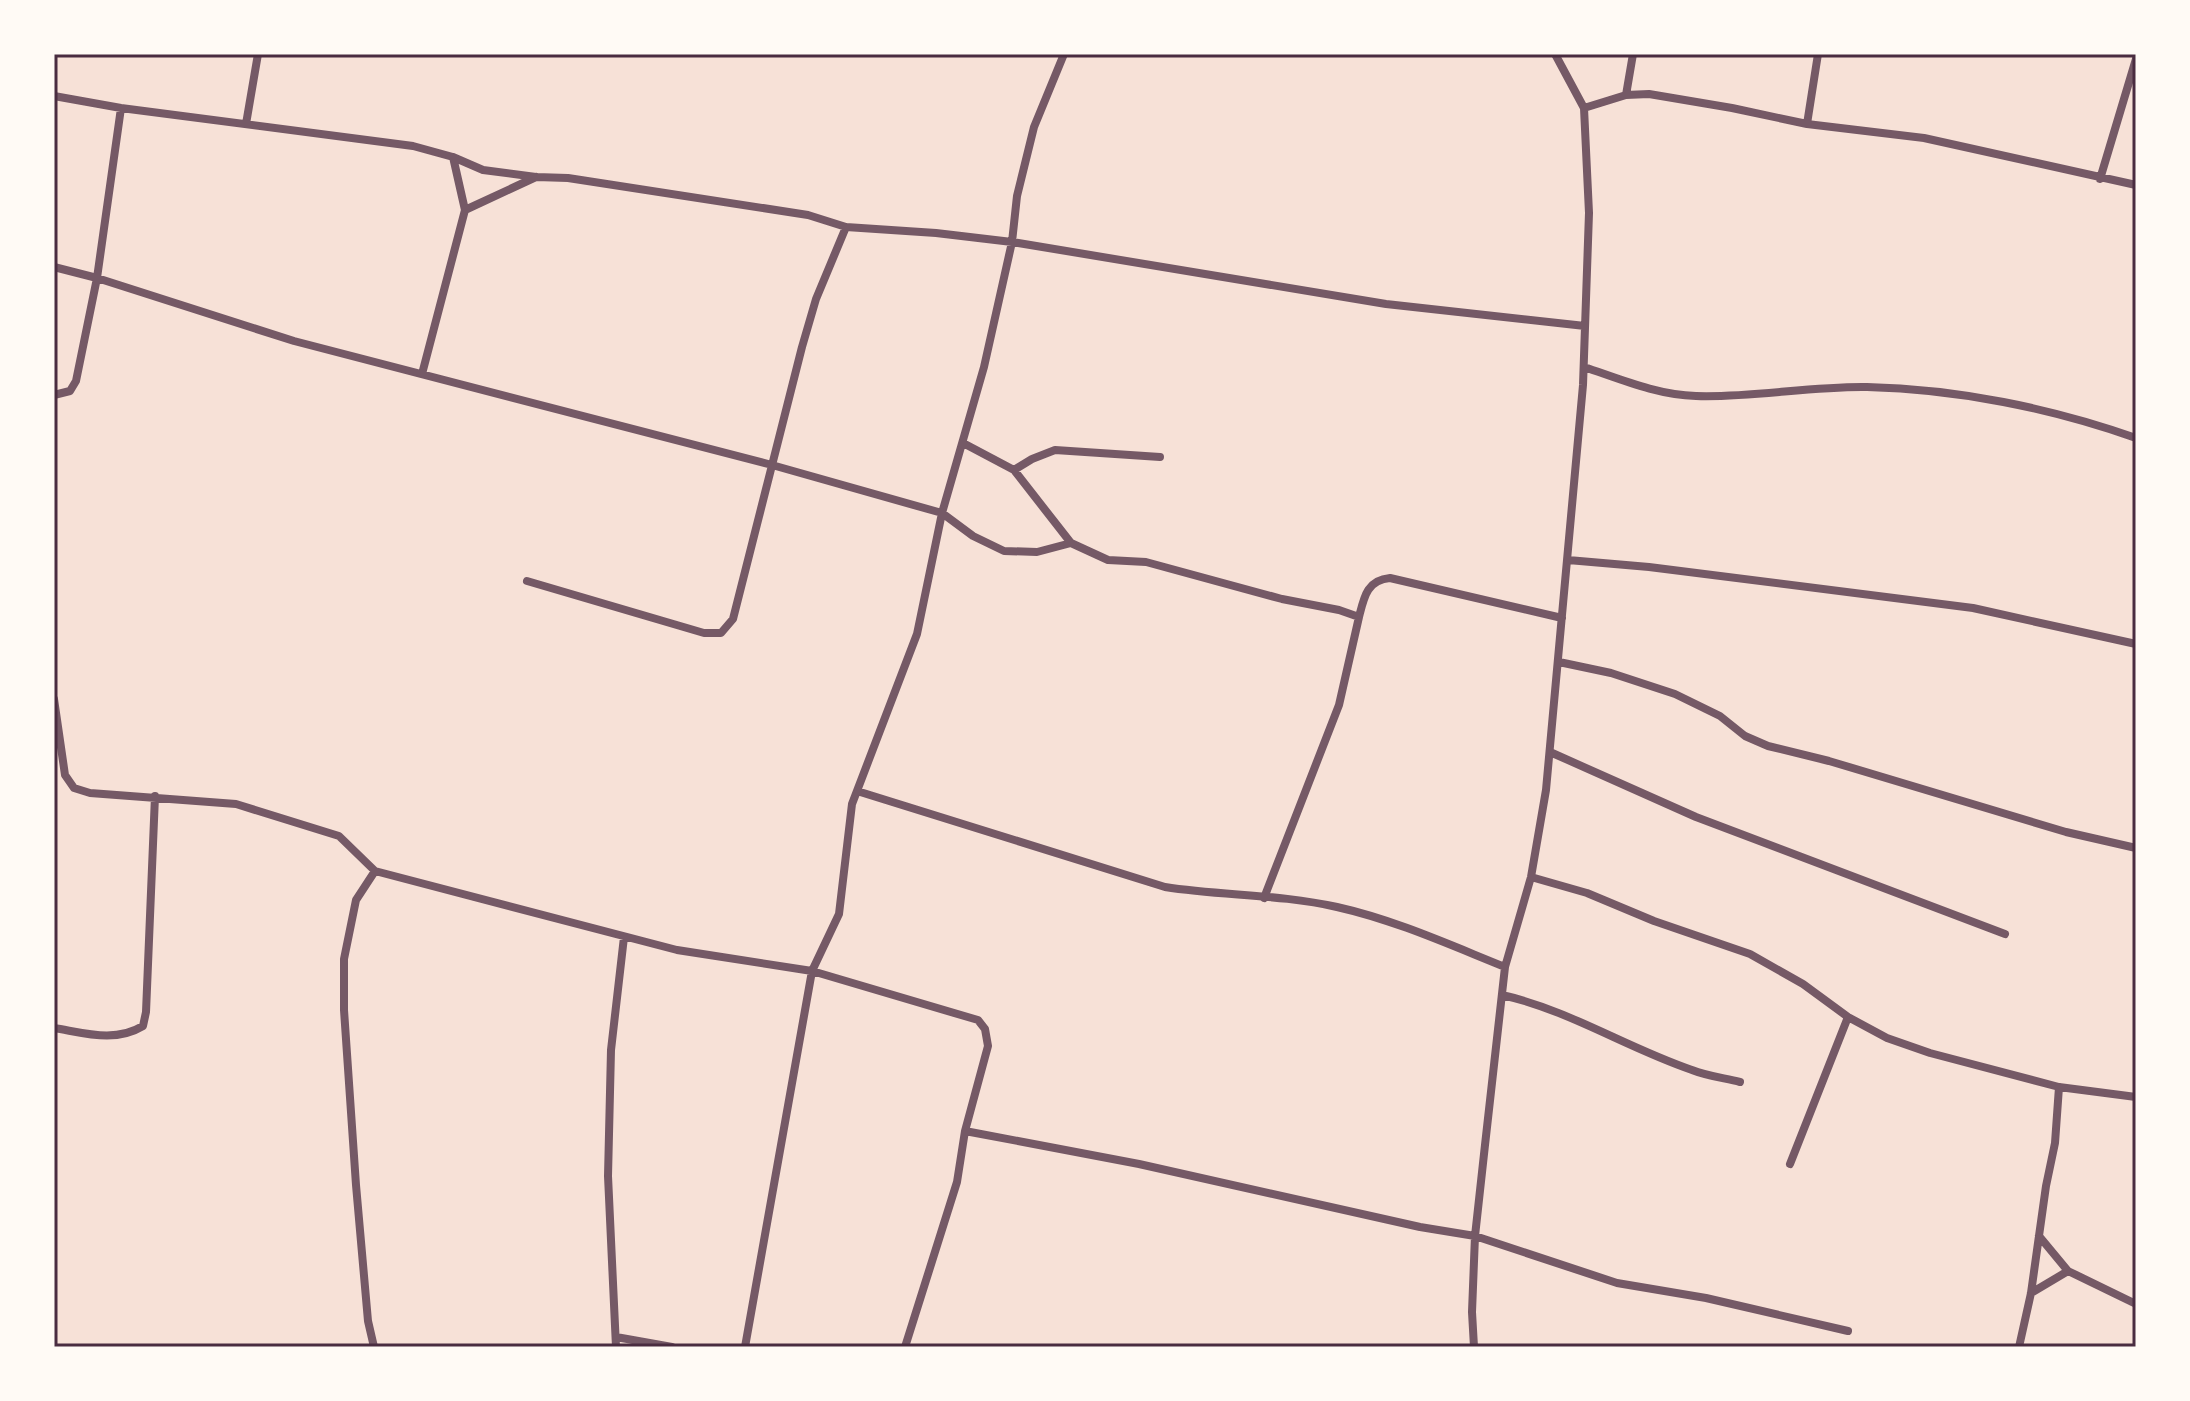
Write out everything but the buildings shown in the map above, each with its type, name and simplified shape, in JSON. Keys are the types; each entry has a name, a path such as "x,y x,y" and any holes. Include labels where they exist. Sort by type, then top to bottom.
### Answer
{"street":[{"path":"246,124 258,54"},
{"path":"745,1347 812,971 839,914 852,804 917,634 942,513 984,367 1012,242 1017,196 1034,127 1064,54"},
{"path":"1474,1347 1475,1236 1505,967 1531,877 1550,752 1584,367 1589,213 1584,108 1555,54"},
{"path":"1626,95 1633,54"},
{"path":"1807,124 1818,54"},
{"path":"2100,179 2136,59"},
{"path":"1584,108 1626,95 1649,94 1807,124 1924,138 2136,185"},
{"path":"54,96 121,108 413,146 453,157 483,170 568,178 808,215 846,227 1012,242 1386,304 1585,326"},
{"path":"54,395 70,391 76,381 97,278 121,108"},
{"path":"422,374 465,210 453,157"},
{"path":"465,210 536,177"},
{"path":"527,581 704,633 721,633 733,619 816,299 846,227"},
{"path":"54,267 253,329 772,465 942,513 973,536 1004,551 1037,552 1071,543"},
{"path":"1584,367 1661,392 1696,396 1867,387 1962,396 2053,413 2136,438"},
{"path":"963,443 1014,470 1071,543 1108,560 1146,562 1359,617"},
{"path":"1014,470 1055,450 1160,457"},
{"path":"1568,560 1649,567 1973,608 2136,644"},
{"path":"1264,898 1339,705 1359,617 1371,584 1390,578 1562,618"},
{"path":"1559,662 1611,673 1675,694 1720,716 1745,736 1768,746 1829,761 2066,832 2136,848"},
{"path":"54,699 65,775 74,788 90,793 236,804 339,836 375,871 702,956 812,971 978,1020 985,1029 988,1046 965,1131 957,1182 905,1347"},
{"path":"1550,752 1696,817 2005,934"},
{"path":"857,791 1165,887 1208,894 1298,899 1384,920 1505,967"},
{"path":"54,1028 100,1036 128,1036 143,1026 155,796"},
{"path":"374,1347 368,1321 356,1185 344,1010 344,959 356,900 375,871"},
{"path":"1531,877 1587,893 1654,921 1750,954 1803,984 1848,1017 1887,1038 1930,1053 2059,1087 2136,1097"},
{"path":"624,937 611,1050 608,1176 616,1342 672,1347"},
{"path":"1502,995 1564,1014 1695,1072 1740,1082"},
{"path":"1790,1164 1848,1017"},
{"path":"2019,1347 2031,1293 2055,1143 2059,1087"},
{"path":"965,1131 1139,1164 1420,1227 1475,1236 1617,1283 1706,1298 1848,1331"},
{"path":"2039,1236 2068,1271 2135,1303 2136,1313"},
{"path":"2031,1293 2068,1271"}]}
